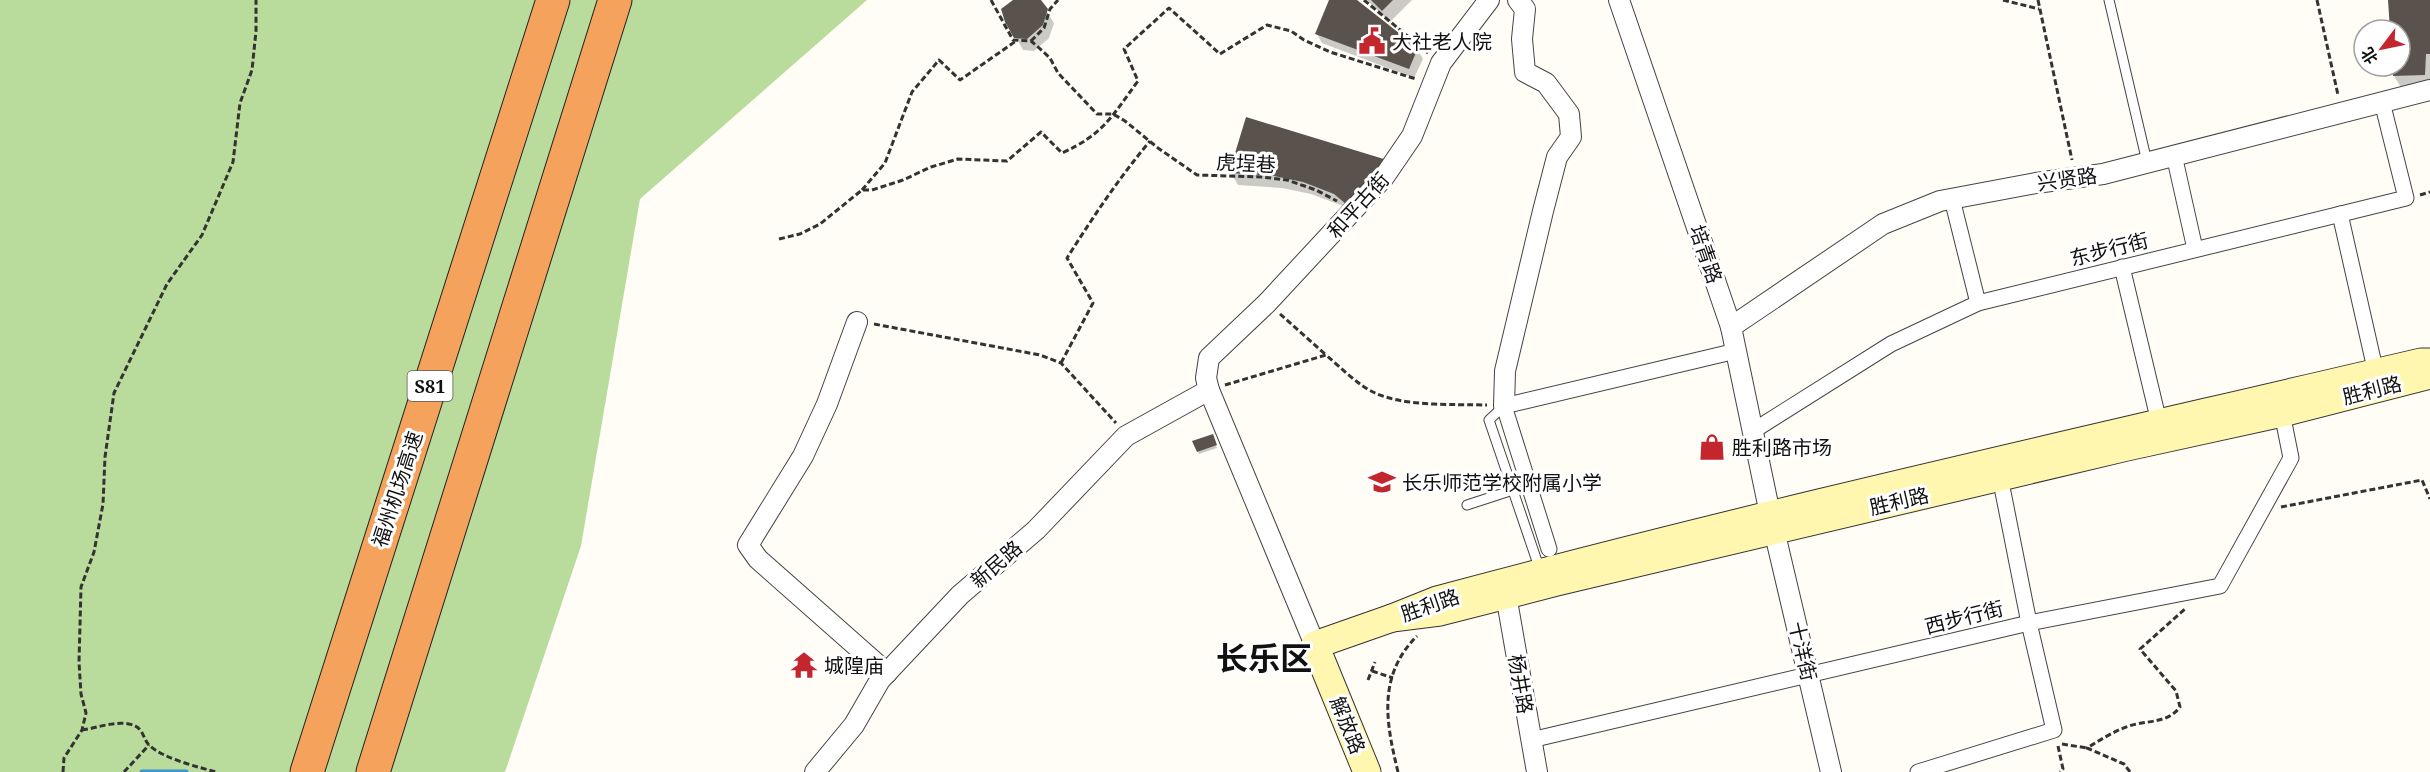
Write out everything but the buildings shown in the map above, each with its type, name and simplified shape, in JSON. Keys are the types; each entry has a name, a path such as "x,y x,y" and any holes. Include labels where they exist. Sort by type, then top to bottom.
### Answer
{"highway":[{"name":"福州机场高速","path":"307,772 553,0"},
{"path":"373,772 615,0"}],"main road":[{"name":"胜利路","path":"1392,618 1440,612 1506,596 1772,522 2159,422 2430,362"},
{"name":"胜利路","path":"1392,618 1545,561 1772,522 2000,477 2282,413 2430,375"},
{"path":"1315,645 1392,618"},
{"name":"解放路","path":"1315,645 1367,772"}],"street":[{"name":"和平古街","path":"1209,390 1206,378 1209,358 1267,303 1353,212 1399,158 1412,136 1441,63 1489,0"},
{"path":"1518,0 1525,9 1522,39 1525,72 1546,83 1569,114 1571,137 1557,157 1542,211 1505,371 1504,406 1545,561"},
{"name":"培青路","path":"1619,0 1731,327 1772,522"},
{"name":"兴贤路","path":"1731,327 1882,224 1940,201 2103,174 2430,90"},
{"name":"东步行街","path":"1753,431 1891,344 1978,303 2406,198 2382,102"},
{"path":"2174,155 2195,249"},
{"path":"1952,199 1978,303"},
{"path":"2340,214 2376,373"},
{"path":"2122,267 2159,422"},
{"path":"857,322 827,404 803,456 748,545 758,559 887,673"},
{"path":"1504,406 1736,351"},
{"path":"1209,390 1315,645"},
{"name":"新民路","path":"815,772 854,725 880,680 960,595 1035,530 1126,436 1209,390"},
{"name":"西步行街","path":"1531,740 2029,623 2220,586 2291,458 2282,413"},
{"path":"1918,772 2054,730 2029,623 2000,477"},
{"name":"十洋街","path":"1772,522 1831,772"},
{"name":"杨井路","path":"1506,596 1537,772"}],"lane":[{"path":"2109,0 2147,162"},
{"path":"1504,406 1489,420 1513,490 1545,561"},
{"path":"1467,505 1513,490"}],"path":[{"path":"63,772 64,758 82,730 86,713 81,694 81,587 94,552 103,504 105,457 114,393 167,284 202,235 229,173 240,103 252,70 256,0"},
{"path":"991,0 1016,41"},
{"path":"779,239 800,234 820,224 862,190 885,163 912,92 939,60 960,80 1016,41 1031,41 1044,28 1050,9 1058,0"},
{"path":"1364,0 1441,63"},
{"path":"2003,0 2039,9"},
{"path":"2038,0 2075,177"},
{"path":"2317,0 2342,112"},
{"path":"862,190 872,190 903,180 931,167 958,159 1006,161 1041,132 1062,153 1083,144 1105,127 1138,81 1124,49 1169,8 1220,54 1267,25 1291,31 1330,52 1432,84"},
{"name":"虎埕巷","path":"1031,41 1050,58 1058,73 1097,114 1113,114 1197,175 1287,180 1316,190 1353,212"},
{"path":"1061,363 1093,303 1067,258 1099,207 1150,141"},
{"path":"1267,303 1372,392 1396,399 1424,402 1504,406"},
{"path":"857,322 1030,352 1061,363 1100,403 1126,436"},
{"path":"1209,390 1326,355"},
{"path":"2261,511 2422,480 2430,500"},
{"path":"2130,772 2124,764 2087,748 2128,726 2161,720 2173,715 2180,707 2176,691 2140,649 2178,618 2198,590"},
{"path":"1368,680 1375,662"},
{"path":"1372,671 1393,678"},
{"path":"82,730 114,724 132,724 143,732 149,746 165,755 216,772"},
{"path":"2054,730 2063,769 2060,772"},
{"path":"124,772 149,746"}],"green space":[{"path":"0,0 867,0 640,199 581,546 505,772 0,772"}],"waterway":[{"path":"142,772 186,772"}],"place":[{"name":"大社老人院","path":"1372,41"},
{"name":"胜利路市场","path":"1712,447"},
{"name":"长乐师范学校附属小学","path":"1382,482"},
{"name":"城隍庙","path":"804,665"}],"district":[{"name":"长乐区","path":"1264,657"}]}
